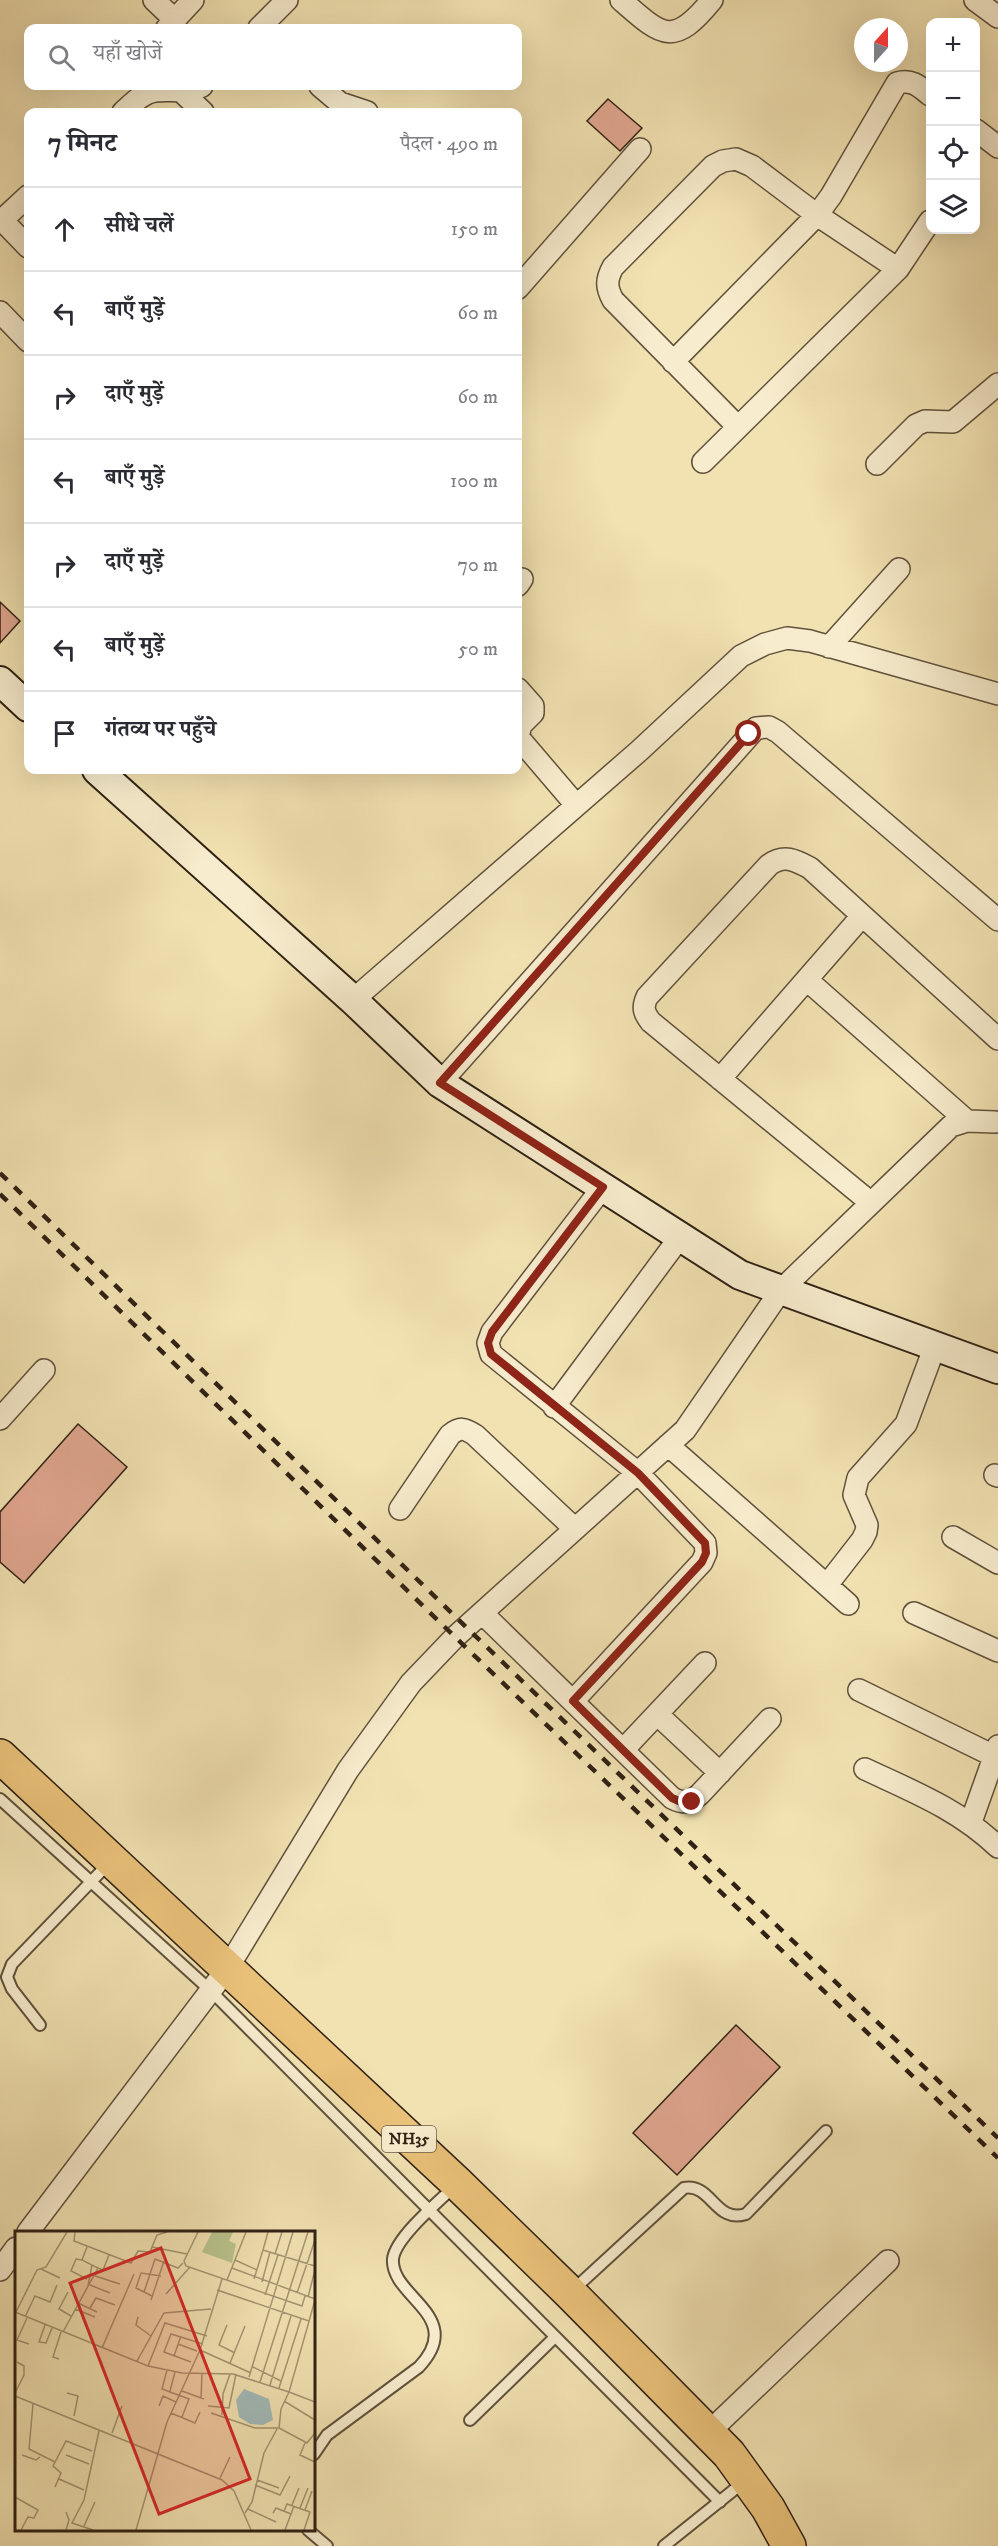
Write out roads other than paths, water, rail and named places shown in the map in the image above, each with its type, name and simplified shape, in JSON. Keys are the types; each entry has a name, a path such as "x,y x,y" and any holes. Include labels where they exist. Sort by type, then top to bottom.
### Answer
{"highway":[{"name":"NH35","path":"0,1756 100,1871 219,1979 457,2183 709,2432 768,2508 789,2546"}],"street":[{"path":"154,0 171,24 193,0"},
{"path":"263,24 287,0"},
{"path":"621,0 653,28 666,32 682,29 696,21 712,0"},
{"path":"975,0 998,17"},
{"path":"673,362 817,215 831,196 897,83 905,81 915,83 926,92"},
{"path":"128,108 150,90"},
{"path":"168,90 182,92 193,90"},
{"path":"325,90 340,103 355,108"},
{"path":"182,92 199,108"},
{"path":"980,136 998,147"},
{"path":"522,283 640,149"},
{"path":"738,428 613,300 606,288 607,279 613,267 713,166 723,161 736,159 752,166 817,215 898,269"},
{"path":"24,200 1,221 24,243"},
{"path":"703,462 898,269 926,228"},
{"path":"0,312 24,337"},
{"path":"877,464 916,425 925,421 953,422 998,384"},
{"path":"829,647 899,569"},
{"path":"353,1000 576,805 741,656 765,644 787,638 829,647 998,694"},
{"path":"0,681 24,703"},
{"path":"522,694 533,706 533,713 522,726"},
{"path":"440,1083 756,728 769,727 778,732 998,920"},
{"path":"522,742 576,805"},
{"path":"102,774 353,1000 440,1083 740,1275 998,1370"},
{"path":"870,1202 651,1022 644,1013 647,997 769,865 778,859 791,858 810,868 998,1039"},
{"path":"720,1079 862,916"},
{"path":"807,980 967,1121"},
{"path":"29,2231 219,1979 348,1770 411,1683 455,1637 685,1430 781,1290 870,1202 951,1126 967,1121 997,1122"},
{"path":"573,1701 702,1562 706,1553 705,1543 638,1473 491,1354 488,1343 492,1332 603,1187"},
{"path":"554,1407 680,1237"},
{"path":"827,1585 866,1532 867,1525 854,1494 858,1478 906,1424 935,1346"},
{"path":"0,1419 44,1370"},
{"path":"400,1509 450,1435 457,1429 465,1429 475,1435 575,1529"},
{"path":"668,1445 848,1604"},
{"path":"953,1537 998,1563"},
{"path":"482,1613 672,1798 681,1802 692,1802 770,1719"},
{"path":"914,1613 998,1651"},
{"path":"623,1750 705,1663"},
{"path":"859,1690 997,1754 970,1822"},
{"path":"657,1714 720,1773"},
{"path":"865,1769 949,1809 970,1822 998,1847"},
{"path":"0,2270 15,2249"},
{"path":"709,2432 888,2261"}],"lane":[{"path":"0,1799 100,1871 12,1964 7,1977 12,1989 40,2025"},
{"path":"219,1979 430,2211 720,2502"},
{"path":"570,2293 684,2188 691,2186 700,2191 729,2216 736,2217 746,2214 826,2131"},
{"path":"315,2453 327,2435 419,2367 431,2355 435,2331 430,2319 394,2271 393,2258 397,2246 457,2183"},
{"path":"470,2420 555,2337"},
{"path":"664,2546 747,2479"},
{"path":"311,2531 327,2546"}],"railway":[{"path":"0,1173 466,1627 998,2138"},
{"path":"0,1194 455,1637 998,2158"}]}
